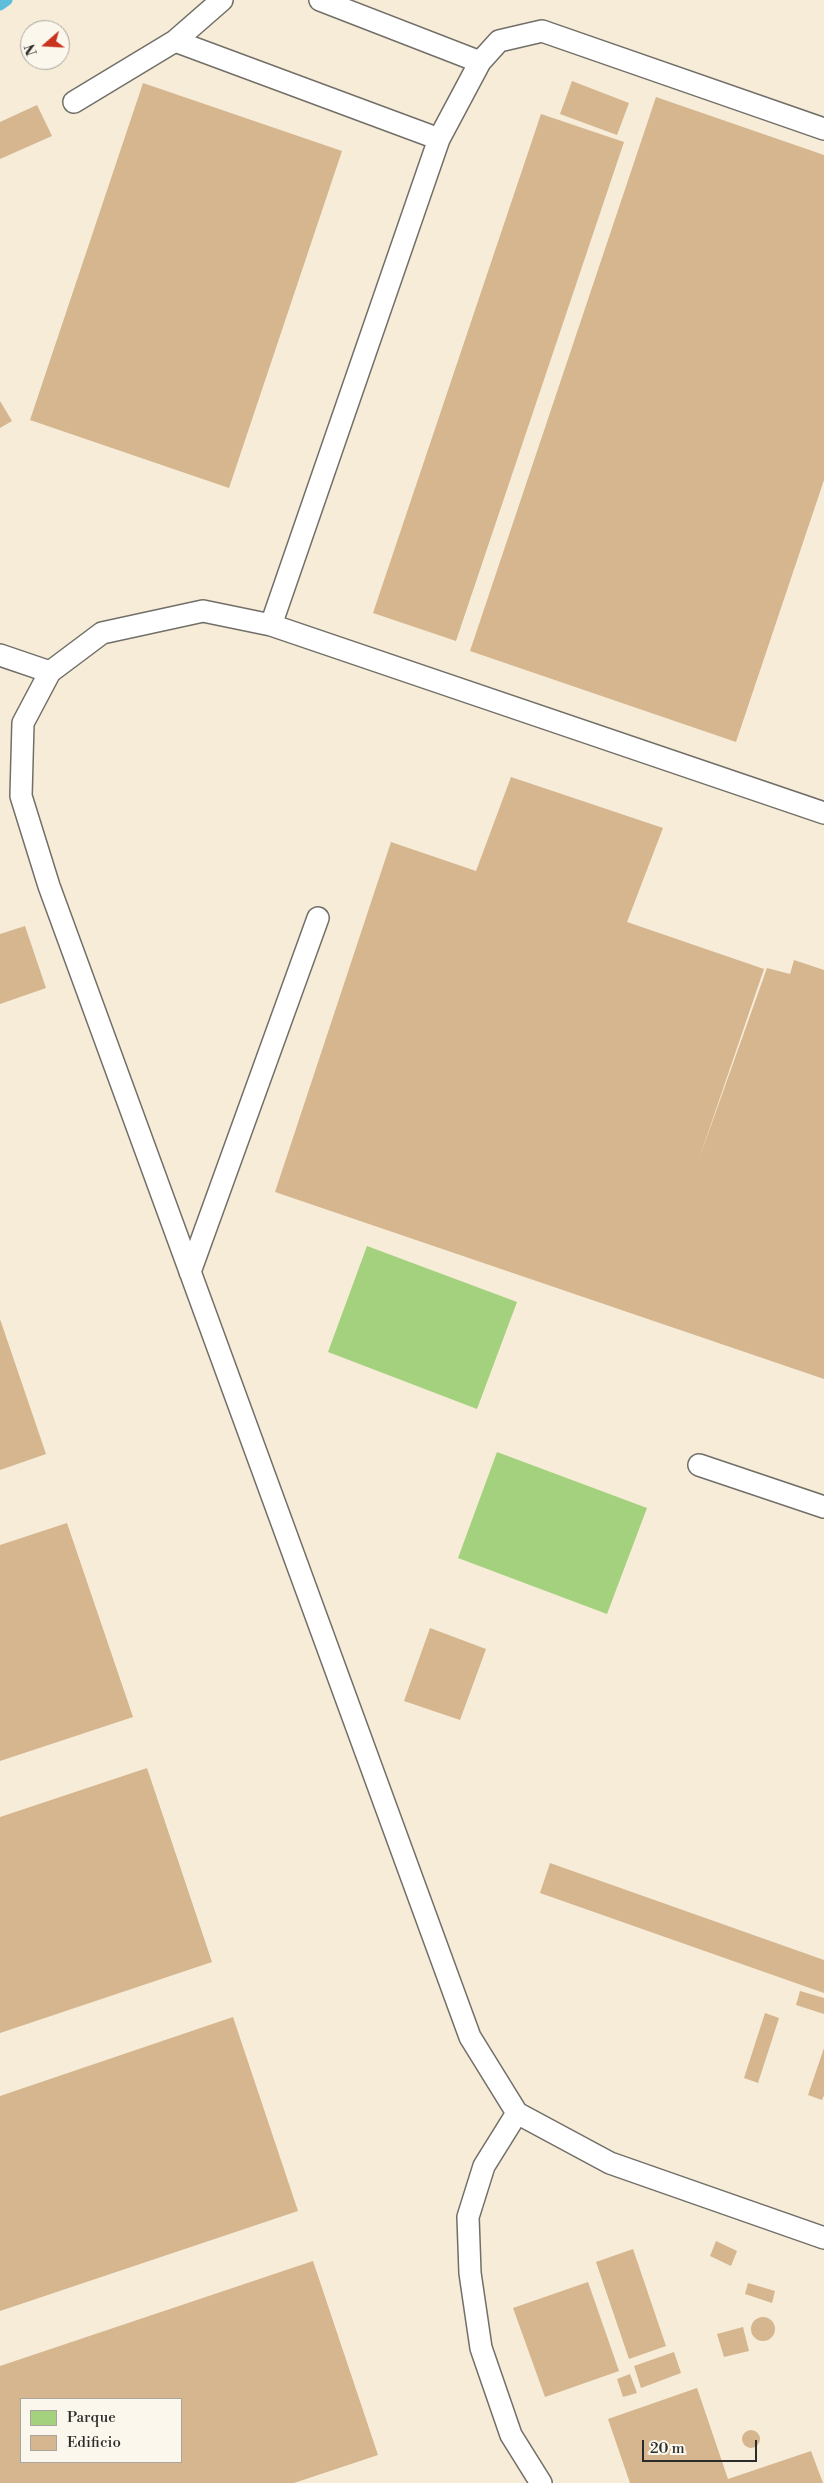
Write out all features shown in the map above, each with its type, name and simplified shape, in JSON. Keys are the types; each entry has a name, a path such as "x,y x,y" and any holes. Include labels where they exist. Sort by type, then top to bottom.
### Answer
{"lane":[{"path":"74,102 175,41 222,0"},
{"path":"320,0 480,62"},
{"path":"271,625 439,140 480,62 499,41 542,31 824,129"},
{"path":"175,41 439,140"},
{"path":"824,813 271,625 203,611 102,633 50,672 23,723 21,796 49,886 470,2037 517,2113 610,2163 824,2238"},
{"path":"0,655 50,672"},
{"path":"190,1272 318,918"},
{"path":"699,1465 824,1507"},
{"path":"517,2113 484,2166 468,2217 470,2273 481,2348 511,2435 542,2483"}],"green space":[{"path":"367,1246 517,1302 477,1409 328,1352"},
{"path":"497,1452 647,1508 607,1614 458,1558"}],"building":[{"path":"572,81 629,103 617,135 560,114"},
{"path":"143,83 342,151 229,488 30,420"},
{"path":"656,97 824,155 824,480 736,742 470,651"},
{"path":"37,105 52,136 0,159 0,122"},
{"path":"541,114 624,142 456,641 373,613"},
{"path":"0,401 12,421 0,428"},
{"path":"511,777 663,828 627,922 764,969 698,1162 767,968 790,974 794,960 824,970 824,1379 275,1192 391,842 476,871"},
{"path":"25,926 46,988 0,1004 0,934"},
{"path":"0,1319 46,1454 0,1470"},
{"path":"67,1523 133,1717 0,1761 0,1545"},
{"path":"430,1628 486,1649 460,1720 404,1701"},
{"path":"147,1768 212,1962 0,2033 0,1817"},
{"path":"550,1863 824,1960 824,1993 540,1893"},
{"path":"800,1991 824,1998 824,2014 796,2005"},
{"path":"765,2013 779,2018 758,2083 744,2078"},
{"path":"233,2017 298,2211 0,2311 0,2096"},
{"path":"824,2048 824,2095 822,2100 808,2095"},
{"path":"716,2241 737,2251 731,2266 710,2256"},
{"path":"633,2249 666,2346 629,2359 596,2262"},
{"path":"313,2261 378,2455 294,2483 0,2483 0,2366"},
{"path":"588,2282 619,2371 545,2397 513,2308"},
{"path":"748,2283 775,2291 772,2303 745,2294"},
{"path":"763,2317 771,2321 775,2329 771,2337 763,2341 755,2337 751,2329 755,2321"},
{"path":"743,2327 749,2351 724,2357 717,2334"},
{"path":"674,2352 681,2373 641,2388 634,2366"},
{"path":"630,2374 637,2393 623,2397 617,2379"},
{"path":"697,2388 728,2479 811,2451 823,2483 630,2483 608,2419"},
{"path":"751,2430 757,2433 760,2439 757,2445 751,2448 745,2445 742,2439 745,2433"}],"waterway":[{"path":"0,5 7,0"}]}
